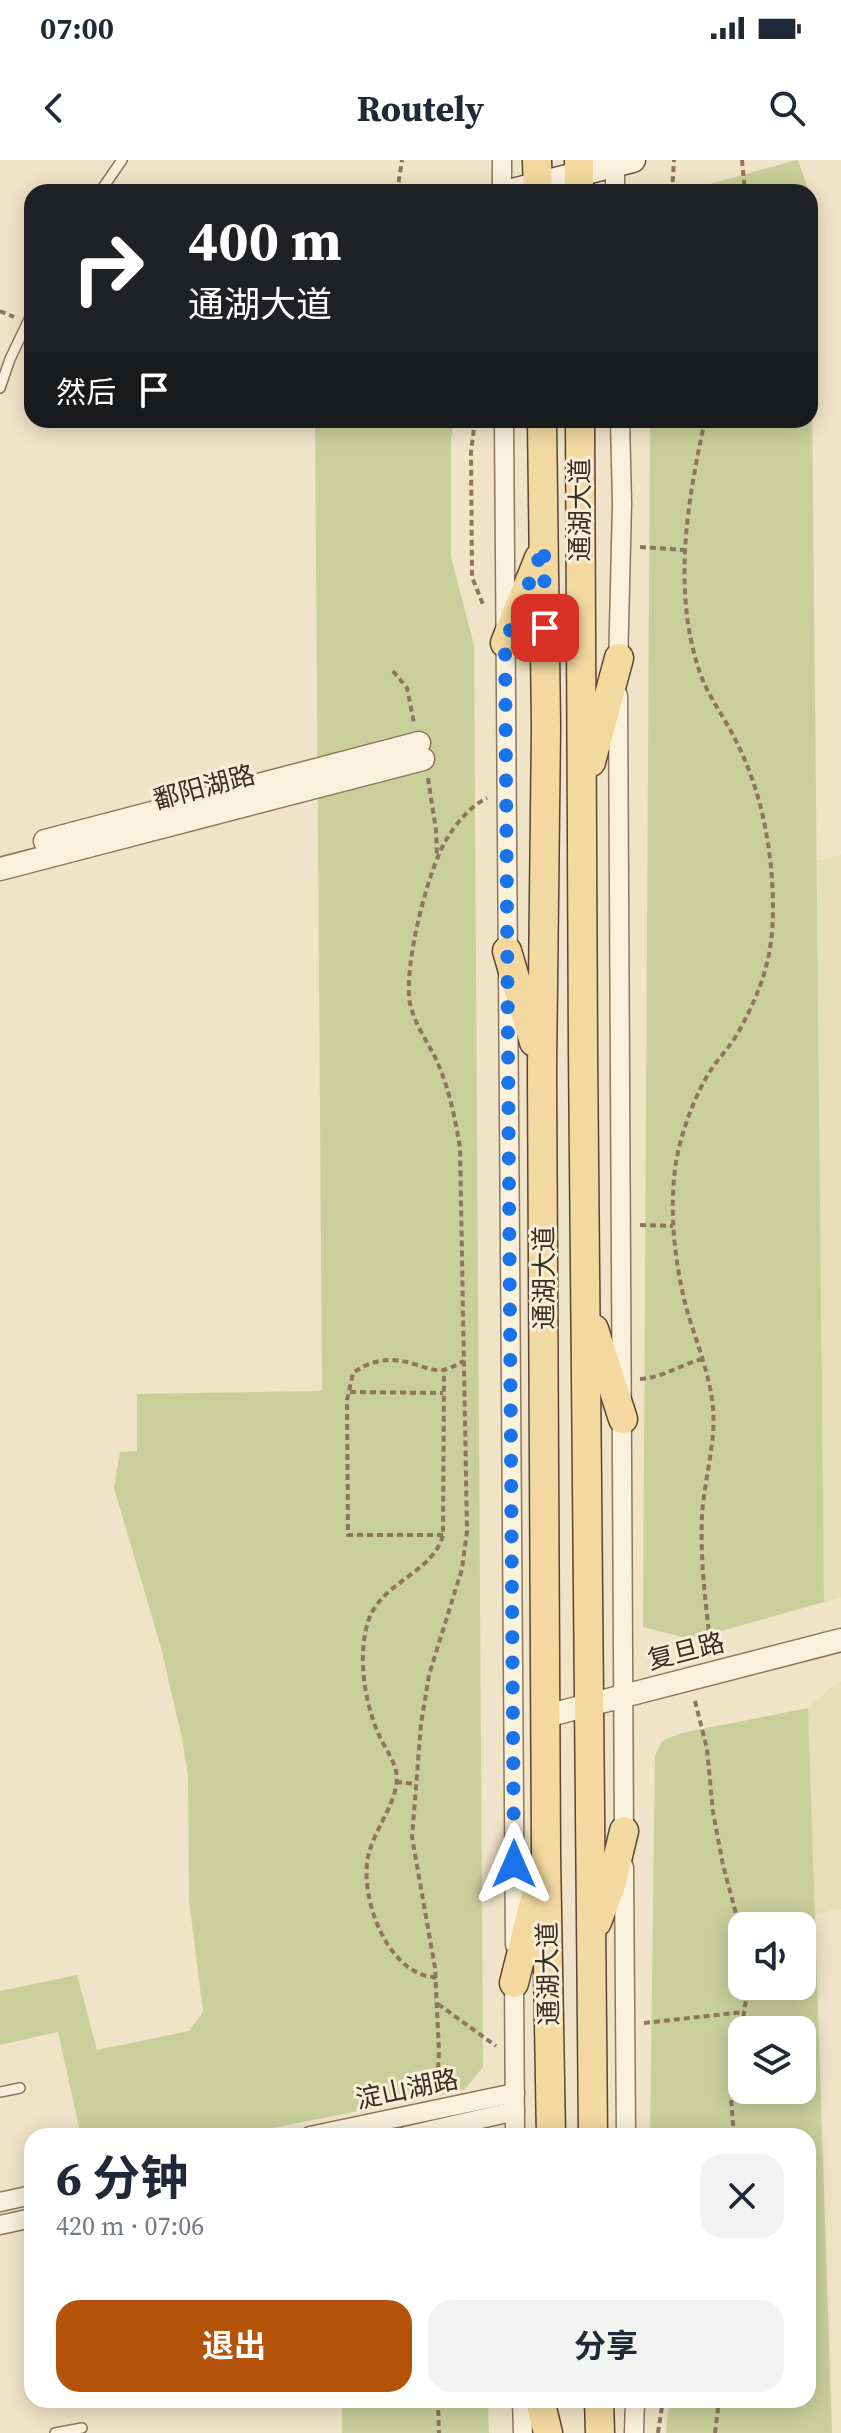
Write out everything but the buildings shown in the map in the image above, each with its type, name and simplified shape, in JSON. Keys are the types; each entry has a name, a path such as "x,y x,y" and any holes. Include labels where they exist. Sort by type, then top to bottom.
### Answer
{"main road":[{"path":"538,179 579,175 621,162"},
{"name":"通湖大道","path":"542,428 546,727 542,1070 546,1855 551,2128"},
{"name":"通湖大道","path":"580,428 593,2128"},
{"path":"505,643 544,546"},
{"path":"581,798 619,658"},
{"path":"507,951 542,1070"},
{"path":"585,1298 623,1419"},
{"path":"590,1942 611,1885 624,1831"},
{"path":"514,1983 546,1855"},
{"path":"542,2408 548,2433"},
{"path":"556,2408 557,2433"},
{"path":"599,2408 600,2433"}],"street":[{"path":"502,160 502,184"},
{"path":"617,184 621,162"},
{"path":"504,428 515,2128"},
{"path":"620,428 626,2128"},
{"name":"鄱阳湖路","path":"0,853 421,751 0,869"},
{"name":"复旦路","path":"546,1716 841,1640"},
{"name":"淀山湖路","path":"347,2128 435,2109 515,2102"},
{"name":"淀山湖路","path":"432,2128 515,2102"},
{"path":"0,2202 24,2197"},
{"path":"1,2220 24,2219"},
{"path":"522,2408 523,2433"},
{"path":"634,2433 635,2408"}],"lane":[{"path":"106,184 122,160"},
{"path":"0,388 24,330"},
{"path":"0,2092 20,2088"},
{"path":"55,2433 82,2428"}],"path":[{"path":"398,184 402,160"},
{"path":"672,184 674,160"},
{"path":"742,160 744,184"},
{"path":"703,428 691,484 685,550 688,624 700,674 753,778 769,853 773,909 771,954 763,980 738,1033 706,1078 685,1126 676,1162 672,1208 675,1252 685,1302 714,1409 702,1514 703,1580 714,1673"},
{"path":"635,546 685,550"},
{"path":"435,2109 439,2051 436,1978 412,1837 421,1724 429,1675 462,1569 467,1531 460,1148 447,1089 410,1002 410,982 415,937 437,858 447,837 461,820 480,801 496,793"},
{"path":"632,1225 673,1226"},
{"path":"443,1535 348,1535 347,1400 353,1373 388,1358 444,1371 464,1361"},
{"path":"633,1380 660,1376 680,1365 702,1359"},
{"path":"436,1978 419,1974 403,1963 388,1945 380,1932 369,1893 368,1856 393,1797 396,1769 372,1719 364,1655 365,1634 378,1601 440,1547 443,1535 444,1371"},
{"path":"350,1392 443,1393"},
{"path":"689,1679 707,1749 713,1812 736,1912"},
{"path":"396,1782 416,1784"},
{"path":"733,2128 731,2098 746,2000"},
{"path":"437,2003 496,2046"},
{"path":"638,2024 744,2012"},
{"path":"438,2408 439,2433"},
{"path":"658,2433 662,2408"},
{"path":"715,2433 718,2408"}],"shaded area":[{"path":"841,855 841,1597 824,1602 817,861"},
{"path":"841,1682 841,1909 816,1914 814,1912 808,1708"}],"green space":[{"path":"798,160 806,184 710,184"},
{"path":"315,428 453,428 451,557 474,645 483,2067 464,2090 272,2128 79,2128 58,2032 0,2045 0,1991 77,1975 97,2050 189,2031 203,2012 189,1900 188,1776 182,1738 160,1644 114,1488 120,1452 137,1451 137,1394 322,1391"},
{"path":"650,428 812,428 824,1602 711,1634 686,1638 643,1627"},
{"path":"808,1708 815,1912 728,1912 728,2000 816,2000 816,1950 832,2433 666,2433 668,2408 816,2408 816,2128 650,2128 655,1755 662,1741 681,1733"},
{"path":"342,2408 488,2408 489,2433 342,2433"}],"route":[{"path":"514,1864 505,643 544,546 545,628"}]}
